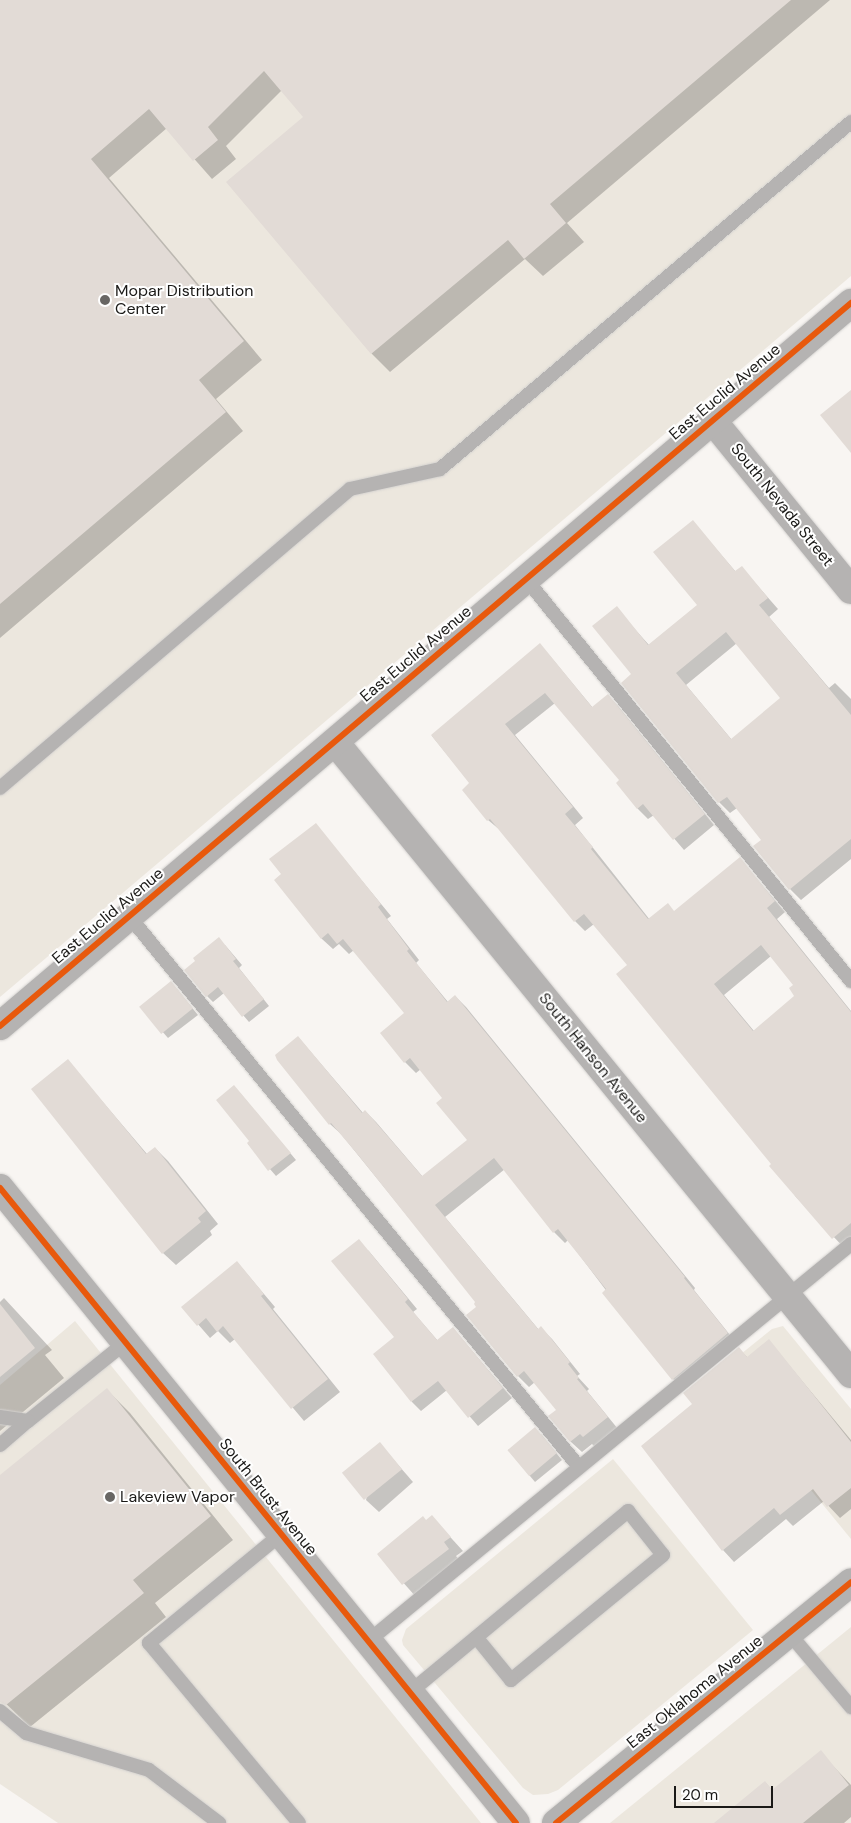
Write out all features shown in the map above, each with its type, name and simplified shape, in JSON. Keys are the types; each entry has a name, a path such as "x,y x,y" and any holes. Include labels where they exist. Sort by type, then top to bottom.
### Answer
{"main road":[{"name":"East Oklahoma Avenue","path":"556,1823 851,1582"}],"street":[{"name":"East Euclid Avenue","path":"0,1026 851,303"},
{"name":"South Nevada Street","path":"713,421 851,590"},
{"name":"South Hanson Avenue","path":"335,742 851,1374"},
{"name":"South Brust Avenue","path":"0,1188 280,1535 516,1823"}],"lane":[{"path":"0,788 350,489 440,469 851,122"},
{"path":"526,579 851,981"},
{"path":"129,916 579,1467"},
{"path":"367,1642 851,1244"},
{"path":"0,1445 125,1343"},
{"path":"0,1417 28,1421"},
{"path":"409,1693 476,1637 628,1512 663,1555 511,1680 476,1637"},
{"path":"280,1535 149,1643 299,1823"},
{"path":"789,1633 851,1707"},
{"path":"0,1711 26,1733 149,1770 219,1823"}],"shaded area":[{"path":"0,0 851,0 851,276 0,997"},
{"path":"75,1321 481,1823 58,1823 0,1784 0,1385"},
{"path":"783,1326 851,1409 851,1539 716,1374 772,1329"},
{"path":"613,1459 753,1630 558,1790 548,1794 533,1795 523,1788 403,1645 402,1640 406,1629"},
{"path":"851,1627 851,1823 610,1823"}],"building":[{"name":"Mopar Distribution Center","path":"0,0 791,0 550,204 566,223 524,259 508,240 371,354 226,182 303,117 264,71 208,127 218,140 193,161 149,109 91,159 244,341 199,380 226,412 0,604"},
{"path":"851,390 851,453 820,415"},
{"path":"693,520 735,571 742,566 768,598 759,605 851,715 851,839 789,890 753,846 761,840 727,797 718,803 621,683 631,674 592,626 617,606 648,645 697,605 653,552","holes":["726,632 780,698 731,739 676,673"]},
{"path":"540,643 592,707 608,694 705,814 673,840 643,804 637,809 616,783 619,780 545,693 505,724 573,807 565,814 593,847 591,849 648,919 668,903 674,911 740,857 775,901 767,908 851,1012 851,1223 832,1239 769,1166 771,1164 616,974 627,965 584,914 574,922 490,819 487,821 462,790 469,783 431,735","holes":["761,945 793,985 789,988 794,996 753,1031 714,984"]},
{"path":"316,823 381,904 378,907 409,949 407,951 447,1002 455,995 685,1277 728,1333 672,1380 602,1293 606,1289 558,1229 553,1233 494,1158 435,1205 538,1329 541,1326 570,1362 568,1364 579,1378 577,1379 608,1417 583,1437 580,1434 570,1442 548,1416 556,1410 524,1371 517,1377 466,1315 476,1307 475,1302 359,1156 331,1123 329,1125 277,1060 275,1055 298,1036 362,1113 365,1110 422,1176 467,1140 436,1103 442,1098 410,1058 404,1063 380,1033 404,1013 343,939 337,944 328,933 321,939 274,880 281,874 269,859"},
{"path":"219,937 236,959 233,961 264,999 242,1017 218,987 206,997 184,970 195,961 193,958"},
{"path":"171,981 193,1008 161,1034 139,1007"},
{"path":"68,1059 146,1154 155,1147 206,1211 198,1218 201,1222 162,1254 31,1089"},
{"path":"234,1085 291,1153 268,1171 247,1143 249,1141 216,1100"},
{"path":"359,1239 408,1299 405,1302 437,1340 453,1327 503,1388 468,1418 438,1381 411,1402 373,1354 394,1337 331,1261"},
{"path":"237,1261 264,1294 261,1296 328,1379 291,1409 223,1326 217,1332 206,1318 197,1326 181,1307"},
{"path":"0,1304 35,1348 0,1377"},
{"path":"769,1339 851,1442 851,1488 827,1507 813,1489 780,1515 774,1508 722,1551 641,1446 692,1404 683,1393 739,1347 747,1357"},
{"path":"107,1388 211,1516 133,1580 144,1593 6,1705 0,1702 0,1475"},
{"path":"535,1427 557,1453 529,1476 507,1450"},
{"path":"380,1442 402,1469 364,1500 342,1473"},
{"path":"432,1515 451,1537 444,1542 449,1549 402,1585 377,1554 423,1516 426,1520"},
{"path":"821,1750 849,1785 803,1823 714,1823 765,1781 772,1790"}],"cycle path":[{"path":"0,1026 851,303"},
{"path":"0,1188 516,1823"},
{"path":"556,1823 851,1582"}],"place":[{"name":"Mopar Distribution Center","path":"105,300"},
{"name":"Lakeview Vapor","path":"110,1497"}]}
